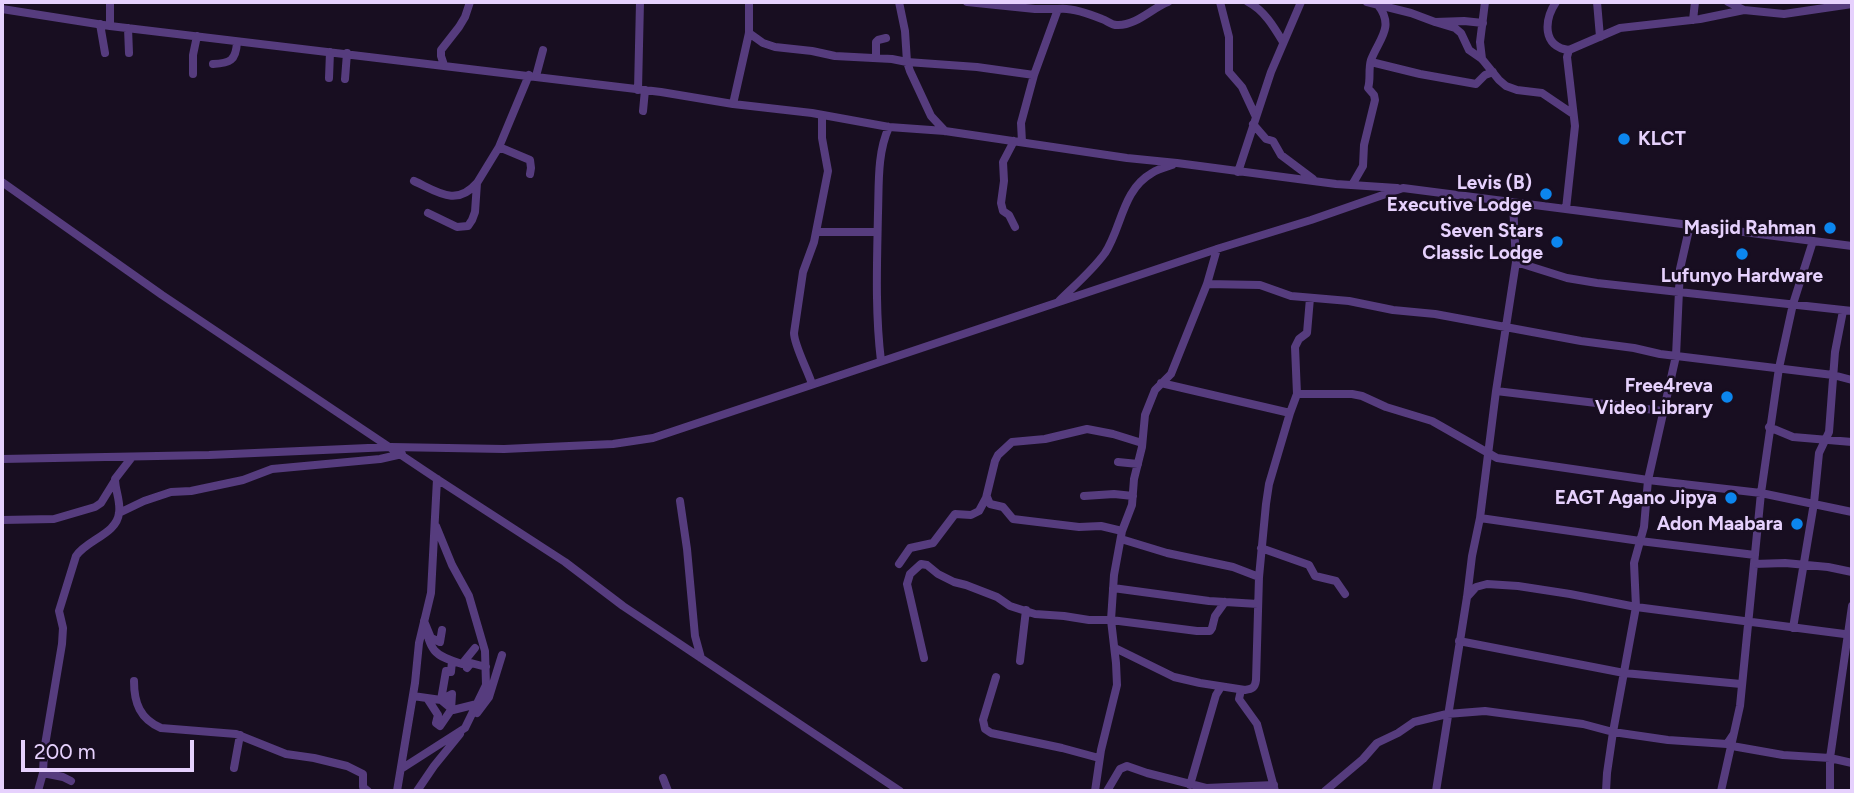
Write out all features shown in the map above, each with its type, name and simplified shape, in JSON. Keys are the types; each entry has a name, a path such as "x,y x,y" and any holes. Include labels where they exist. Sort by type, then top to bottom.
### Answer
{"street":[{"path":"4,9 13,2"},
{"path":"110,2 110,26"},
{"path":"444,65 441,50 459,27 470,2"},
{"path":"640,2 643,111"},
{"path":"733,104 749,33 749,2"},
{"path":"899,2 905,31 907,62 931,116 945,131"},
{"path":"967,2 1035,9 1058,9 1070,5 1118,25 1130,23 1168,2"},
{"path":"1220,2 1229,37 1229,72 1242,87 1254,121 1266,139 1273,141 1281,155 1316,181"},
{"path":"1248,2 1259,8 1283,42"},
{"path":"1238,172 1270,72 1301,2"},
{"path":"1367,2 1455,28 1461,33 1469,50 1482,59 1506,86 1542,93 1573,114"},
{"path":"1482,59 1480,42 1485,2"},
{"path":"1556,2 1551,11 1548,36 1556,47 1569,50 1620,28 1693,20 1744,10 1784,14 1852,4"},
{"path":"1597,2 1600,37"},
{"path":"1693,20 1695,2"},
{"path":"1728,2 1744,10"},
{"path":"1353,185 1363,166 1364,145 1375,100 1368,88 1371,62 1386,27 1385,13 1378,5"},
{"path":"4,9 110,26 702,97 889,127 945,131 1074,151 1316,181 1403,188 1852,246"},
{"path":"1015,227 1009,215 1003,211 1001,203 1003,162 1007,152 1018,141 1034,75 1058,9"},
{"path":"1435,22 1483,23"},
{"path":"100,24 105,53"},
{"path":"128,28 129,53"},
{"path":"749,33 763,43 775,47 812,51 835,57 977,66 1034,75"},
{"path":"193,74 197,36"},
{"path":"876,58 876,42 886,38"},
{"path":"213,64 230,62 234,57 237,42"},
{"path":"414,181 455,197 466,194 477,183 499,148 543,50"},
{"path":"1566,209 1575,126 1567,57 1569,50"},
{"path":"329,78 330,52"},
{"path":"345,79 347,53"},
{"path":"1371,62 1476,85 1485,75 1493,72"},
{"path":"813,384 795,341 794,332 803,272 812,249 828,171 822,138 822,115"},
{"path":"881,361 877,232 880,166 889,127"},
{"path":"499,148 530,160 530,174"},
{"path":"1057,303 1083,279 1105,252 1137,186 1152,172 1177,163"},
{"path":"2,182 162,295 565,562 623,606 900,791"},
{"path":"428,213 457,227 468,226 475,212 477,183"},
{"path":"2,460 391,447 504,449 638,441 1403,188"},
{"path":"1436,791 1480,518 1516,262 1513,204"},
{"path":"1606,791 1613,732 1636,607 1634,563 1647,509 1648,480 1676,356 1680,269 1690,225"},
{"path":"816,232 877,232"},
{"path":"1721,791 1740,706 1769,426 1793,304 1813,241"},
{"path":"1096,790 1099,758 1116,685 1111,620 1113,588 1122,535 1133,496 1145,415 1149,400 1171,374 1208,284 1217,249"},
{"path":"1516,262 1567,278 1847,311 1833,375 1829,432 1819,453 1814,503 1793,628"},
{"path":"1208,284 1261,285 1280,293 1310,299 1349,301 1676,356 1833,375 1852,380"},
{"path":"1115,648 1172,676 1241,690 1252,689 1255,684 1261,548 1269,484 1297,394 1294,354 1297,342 1307,333 1310,299"},
{"path":"1161,383 1290,413"},
{"path":"1496,391 1663,411"},
{"path":"1297,394 1362,396 1386,407 1432,421 1497,458 1506,460 1761,493 1852,512"},
{"path":"1769,426 1794,437 1852,442"},
{"path":"899,564 909,548 934,542 955,514 971,515 983,508 995,461 1012,442 1045,439 1087,429 1142,443"},
{"path":"120,513 144,500 171,492 191,491 243,480 272,469 380,459 402,454"},
{"path":"2,520 54,519 95,507 102,503 115,479 132,457"},
{"path":"1118,462 1138,464"},
{"path":"397,791 419,643 431,593 437,478"},
{"path":"38,791 62,644 63,628 59,609 80,549 114,525 120,513 115,479"},
{"path":"1084,496 1133,496"},
{"path":"986,497 990,504 1003,508 1013,519 1079,527 1101,526 1167,553 1233,567 1259,577"},
{"path":"680,501 695,636 701,658"},
{"path":"1480,518 1852,572"},
{"path":"435,523 452,565 469,596 485,651 486,685"},
{"path":"1261,548 1309,565 1315,576 1336,582 1345,594"},
{"path":"924,658 907,584 910,574 919,564 927,565 954,582 966,584 997,597 1010,606 1035,614 1211,631 1215,616 1225,602"},
{"path":"1467,597 1476,587 1487,584 1850,635"},
{"path":"1113,588 1258,604"},
{"path":"1830,791 1830,758 1850,635 1852,606"},
{"path":"1020,661 1026,610"},
{"path":"424,621 431,638 440,642 442,630"},
{"path":"424,621 429,644 437,654 462,664 475,648"},
{"path":"1459,641 1624,673 1741,684"},
{"path":"485,651 502,655"},
{"path":"401,769 466,728 502,655"},
{"path":"417,791 489,697 502,655"},
{"path":"441,700 446,671 451,672 452,661"},
{"path":"467,668 471,663 486,667"},
{"path":"996,677 983,720 985,729 991,733 1099,758"},
{"path":"134,681 134,698 144,716 154,725 161,728 240,735 286,754 351,767 363,774 363,787 368,791"},
{"path":"1190,785 1215,698 1221,687"},
{"path":"1107,791 1120,769 1127,766 1206,789 1274,788 1257,724 1238,699 1241,690"},
{"path":"413,696 428,698 441,700 452,694 451,708 440,726 436,723 438,715 428,698"},
{"path":"451,708 453,710 477,704"},
{"path":"1325,791 1363,759 1377,743 1412,723 1447,714 1493,712 1583,724 1613,732 1668,740 1727,744 1735,732"},
{"path":"234,768 240,735"},
{"path":"1732,747 1852,763"},
{"path":"43,773 71,781"},
{"path":"663,778 668,791"}],"place":[{"name":"KLCT","path":"1624,139"},
{"name":"Levis (B) Executive Lodge","path":"1546,194"},
{"name":"Masjid Rahman","path":"1830,228"},
{"name":"Seven Stars Classic Lodge","path":"1557,242"},
{"name":"Lufunyo Hardware","path":"1742,254"},
{"name":"Free4reva Video Library","path":"1727,397"},
{"name":"EAGT Agano Jipya","path":"1731,498"},
{"name":"Adon Maabara","path":"1797,524"}]}
